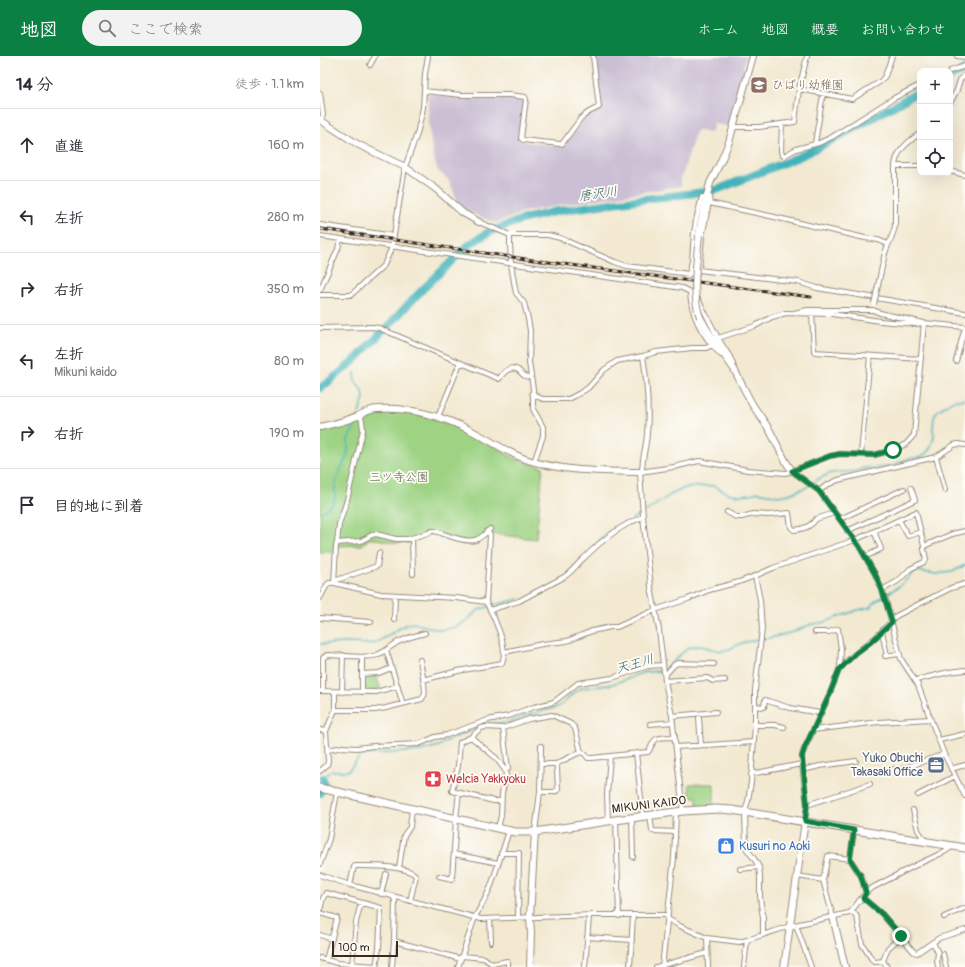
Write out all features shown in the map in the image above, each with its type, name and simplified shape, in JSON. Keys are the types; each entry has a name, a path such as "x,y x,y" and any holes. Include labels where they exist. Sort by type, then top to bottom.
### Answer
{"main road":[{"name":"MIKUNI KAIDO","path":"322,789 509,831 535,832 647,815 717,809 805,821 965,848"}],"street":[{"path":"370,65 375,56"},
{"path":"320,295 350,295 384,265 392,247 405,167 418,129 423,108 428,56"},
{"path":"424,91 462,95 510,95 525,97 521,138 523,140 562,144 581,118 588,112 599,107 592,56"},
{"path":"700,270 702,237 710,183 722,161 729,142 753,56"},
{"path":"733,126 759,128 794,122 799,89 807,56"},
{"path":"799,89 852,99 881,81 885,76 892,56"},
{"path":"957,56 965,57"},
{"path":"953,70 965,66"},
{"path":"953,97 960,80 965,75"},
{"path":"782,124 781,151 783,156 785,156 796,149 819,143 832,137 894,98 917,86"},
{"path":"320,93 323,116 320,120 359,145 405,167 436,189 469,217 510,235 554,236 567,240 627,266 689,274 697,273 700,270 798,282 816,288 965,313"},
{"path":"815,143 824,94"},
{"path":"873,310 885,253 893,235 895,226 896,158 902,149 917,136"},
{"path":"895,166 917,166"},
{"path":"953,172 965,175"},
{"path":"689,274 692,261 696,220 702,198 770,216 878,240 888,244"},
{"path":"708,199 699,235 695,294 700,317 734,369"},
{"path":"320,225 394,236"},
{"path":"510,235 511,264 516,292 524,303 530,331 529,363 533,408 543,427 542,436 534,462"},
{"path":"320,236 682,288 690,292 698,299 718,338 730,357 734,369 752,404 769,429 786,462 792,471 819,491 855,540 875,574 882,590 892,622 901,659 916,680 944,754 965,796"},
{"path":"320,290 338,248 340,239"},
{"path":"690,292 698,325 712,345 734,369"},
{"path":"694,313 704,310"},
{"path":"794,313 807,310 873,310 924,323 965,327 956,361"},
{"path":"718,338 756,326 772,317 786,313 832,314 880,321 915,324 924,323"},
{"path":"812,314 815,352 921,359"},
{"path":"320,427 354,418 371,410 392,409 416,411 438,417 471,431 514,455 555,467 582,470 641,472 674,467 699,461 748,470 786,473 830,456 840,454 874,455 893,450 906,444 914,435 924,323"},
{"path":"320,328 372,326 499,379 509,368 515,368 526,377 531,377"},
{"path":"532,393 544,399 569,399 588,388 604,370 614,363 656,352 684,348 706,348 712,345"},
{"path":"643,356 648,407 647,433 641,472 643,517 651,587 675,737 680,812 675,832 668,917 662,966"},
{"path":"861,454 870,356"},
{"path":"438,417 460,363"},
{"path":"334,582 339,524 347,500 363,430 360,415"},
{"path":"819,491 838,480 936,456 954,445 965,445"},
{"path":"936,456 945,490"},
{"path":"848,531 915,500 912,488"},
{"path":"840,519 904,490"},
{"path":"726,512 736,517 754,514 768,515 789,513 791,527 794,530 802,530 813,523 816,519 834,512"},
{"path":"504,652 542,644 572,640 592,631 616,627 655,610 709,590 739,582 773,568 855,540 916,512 926,560 910,569 898,581 882,590"},
{"path":"490,610 519,601 564,577 570,573 605,538 643,517"},
{"path":"899,520 908,536 921,532"},
{"path":"337,543 361,541 376,534 396,539 408,539 432,531 462,540 474,540 488,530 490,535 486,602 501,636 504,652 503,661 502,663 458,671 424,680"},
{"path":"924,546 952,534 965,531"},
{"path":"865,557 881,549 874,532"},
{"path":"412,538 413,574"},
{"path":"320,598 329,583 377,566 379,553"},
{"path":"755,576 760,600 762,629 755,690 754,742 748,801 745,812 746,848 755,860 760,876 763,935"},
{"path":"334,582 381,594 456,598 486,602"},
{"path":"784,967 793,926 797,876 807,805 802,756 812,730 840,669 892,622 896,616 951,588 965,584"},
{"path":"394,620 396,595"},
{"path":"320,618 371,622"},
{"path":"815,632 829,632 838,629 841,649 840,669"},
{"path":"882,631 886,656 899,654"},
{"path":"398,686 376,692 321,691 323,658 327,655 362,657 377,655 406,638 425,633"},
{"path":"386,650 403,704"},
{"path":"342,692 343,655"},
{"path":"362,657 362,692"},
{"path":"335,710 374,710 420,699 425,694 420,660"},
{"path":"665,675 674,665 678,663 714,664"},
{"path":"328,750 342,747 356,748 418,744 488,720 508,716 534,707 555,702 578,683 612,678 648,666 663,665"},
{"path":"362,674 379,673 392,668"},
{"path":"916,680 949,672 965,670"},
{"path":"665,681 706,678 713,681 725,680"},
{"path":"320,771 327,765 328,761 326,731 335,710 335,692"},
{"path":"755,706 764,707 765,700 790,708 820,714"},
{"path":"672,716 716,712"},
{"path":"501,801 494,801 452,791 458,766 460,742 471,737 481,728 504,728 529,719 552,715 574,726 581,752 588,758 648,752 655,740 658,738 675,737"},
{"path":"699,718 701,745"},
{"path":"812,730 879,722 930,719"},
{"path":"650,724 673,722"},
{"path":"755,725 774,725 784,727"},
{"path":"504,728 508,769 505,770"},
{"path":"320,730 326,731"},
{"path":"939,740 965,734"},
{"path":"471,737 496,758 505,770 506,776 498,828"},
{"path":"676,747 754,742"},
{"path":"530,967 532,933 530,917 535,832 540,792 541,746"},
{"path":"541,764 556,764 581,752"},
{"path":"636,753 647,815 652,830 675,832"},
{"path":"893,769 899,770 944,754"},
{"path":"608,821 607,794 610,756"},
{"path":"803,770 856,761"},
{"path":"540,792 554,792 558,790 556,764"},
{"path":"751,774 802,764"},
{"path":"951,769 965,765"},
{"path":"918,795 955,776"},
{"path":"807,805 870,784"},
{"path":"320,864 329,839 337,792"},
{"path":"439,876 452,879 459,792"},
{"path":"399,868 404,835 410,827 412,809"},
{"path":"913,810 918,830 925,841"},
{"path":"632,817 633,857"},
{"path":"616,820 619,916"},
{"path":"854,830 850,859 861,876 866,893"},
{"path":"458,967 475,917 485,899 509,831"},
{"path":"320,874 381,894 481,919 589,916 668,917 707,938 739,942 793,926 851,912 870,889 953,846"},
{"path":"501,852 519,853 518,917"},
{"path":"454,854 498,863"},
{"path":"845,967 823,880 828,856 850,859"},
{"path":"350,885 355,866 392,866 414,873 416,876 410,901"},
{"path":"740,869 758,868"},
{"path":"381,894 386,874"},
{"path":"797,876 823,880"},
{"path":"320,958 337,965 376,967 379,948 381,908 326,893 323,898 320,911 337,918 326,960"},
{"path":"392,967 395,900 393,897"},
{"path":"863,898 882,914 914,952 917,953 939,938 965,930"},
{"path":"352,965 356,922 361,903"},
{"path":"944,917 965,908"},
{"path":"851,912 857,917 862,944 873,961 883,961"},
{"path":"585,967 589,916"},
{"path":"630,967 633,916"},
{"path":"490,919 491,942"},
{"path":"526,967 531,926"},
{"path":"793,926 811,967"},
{"path":"320,935 332,938"},
{"path":"587,936 632,940"},
{"path":"883,961 888,948 901,936"},
{"path":"707,938 708,967"},
{"path":"744,967 748,940"},
{"path":"394,941 461,957 484,958 492,964 507,961 508,967"},
{"path":"933,942 938,953 938,967"},
{"path":"656,967 707,953"},
{"path":"943,954 946,967"},
{"path":"883,961 887,967"}],"shaded area":[{"path":"595,56 746,56 743,67 745,68 738,92 741,93 731,127 714,124 711,133 696,130 681,179 681,186 522,212 496,223 461,207 449,180 438,171 433,156 429,126 428,94 462,98 523,98 525,100 520,141 564,146 583,120 589,114 601,108"}],"green space":[{"name":"三ツ寺公園","path":"398,412 444,422 477,437 514,458 543,467 536,539 492,534 491,536 481,539 476,544 472,545 430,534 411,543 395,543 377,539 369,539 362,545 336,546 334,552 320,553 320,429 378,414"},
{"path":"376,675 381,690 365,691 364,677"},
{"path":"689,784 714,784 714,806 697,807 697,797 690,797"}],"waterway":[{"name":"唐沢川","path":"953,76 965,70"},
{"name":"唐沢川","path":"320,388 354,361 423,289 470,244 489,232 521,220 558,211 719,189 801,156 844,134 917,93"},
{"path":"355,372 355,381 363,392 364,398 359,413"},
{"path":"894,465 907,459 922,457 930,449 934,437 934,417 938,410 951,401 965,399"},
{"path":"320,514 333,503 335,498 337,477 347,456 348,440 357,418"},
{"path":"812,484 818,479 831,473 890,466"},
{"path":"645,512 670,495 685,488 714,486 730,494 740,495 758,492 778,496 789,494 809,486"},
{"path":"632,519 641,514"},
{"path":"596,544 612,531"},
{"name":"天王川","path":"482,726 487,724 506,723 558,707 572,694 582,688 609,685 645,672 661,671 668,667 688,648 701,646 721,651 730,649 745,642 793,632 812,624 822,623 871,607 876,601 901,585 917,571 936,574 952,572 965,565"},
{"path":"320,644 376,643 405,625 413,623 440,630 456,627 466,621 478,610 519,599"},
{"name":"天王川","path":"323,778 331,771 348,771 361,755 420,751 439,746 444,742 479,727"},
{"name":"天王川","path":"320,793 324,784 323,778"}],"railway":[{"path":"320,229 526,259 811,297"}],"place":[{"name":"ひばり幼稚園","path":"759,85"},
{"name":"Yuko Obuchi Takasaki Office","path":"936,765"},
{"name":"Welcia Yakkyoku","path":"433,779"},
{"name":"Kusuri no Aoki","path":"726,846"}],"route":[{"path":"893,450 874,455 840,454 830,456 792,471 819,491 859,546 875,574 882,590 892,622 871,642 847,661 839,670 828,698 805,747 802,756 807,805 805,821 854,830 850,859 861,876 866,893 863,898 882,914 901,936"}]}
